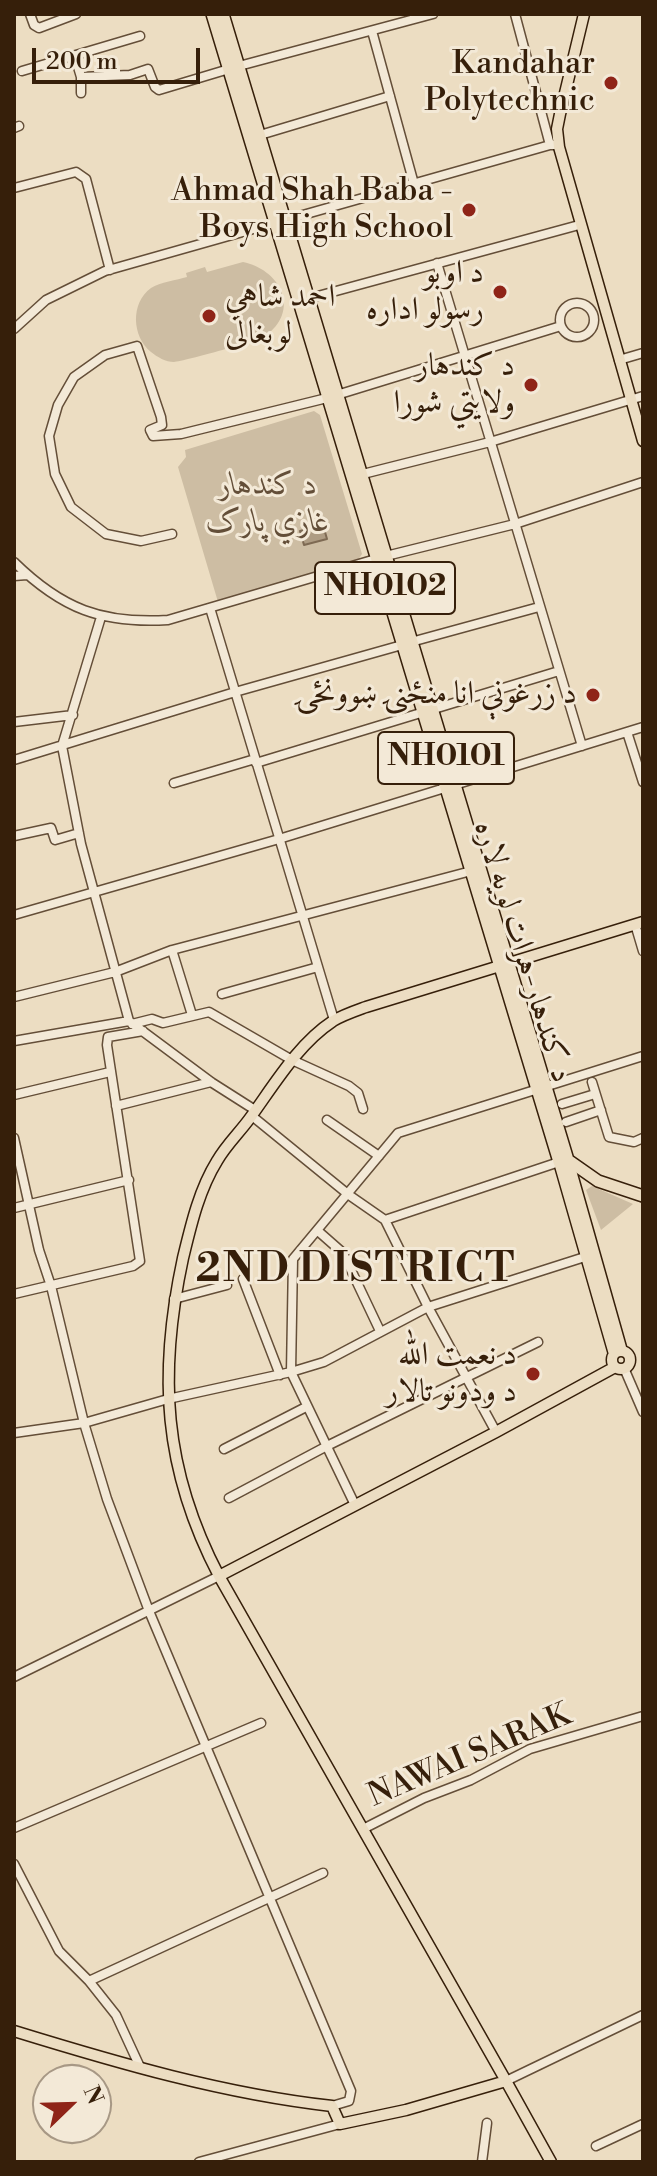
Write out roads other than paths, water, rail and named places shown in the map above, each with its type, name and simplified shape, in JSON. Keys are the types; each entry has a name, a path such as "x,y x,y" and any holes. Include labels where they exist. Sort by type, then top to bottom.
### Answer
{"highway":[{"name":"د کندهار-هرات لويه لاره","path":"212,14 260,135 280,221"},
{"name":"د کندهار-هرات لويه لاره","path":"223,14 234,67 563,1161"},
{"path":"563,1161 598,1181 643,1196"}],"main road":[{"path":"584,14 554,145 579,225 599,313 619,360 643,441"},
{"path":"551,2162 199,1539 174,1445 168,1399 169,1333 193,1216 217,1160 292,1060 334,1020 366,1007 639,923"},
{"path":"563,1161 621,1360"},
{"path":"219,1576 496,1432 621,1360 643,1352"},
{"path":"14,2031 140,2067 275,2100 332,2106 340,2124 406,2110 506,2081"}],"street":[{"path":"30,14 34,25 39,28 76,14"},
{"path":"81,77 130,75 148,69 159,90 433,14"},
{"path":"14,329 46,300 110,270 554,145 515,14"},
{"path":"372,31 414,184"},
{"path":"22,71 140,36"},
{"path":"75,57 81,77 81,93"},
{"path":"260,135 390,96"},
{"path":"14,188 76,172 82,174 86,179 110,270"},
{"path":"304,300 579,225"},
{"path":"437,263 582,746"},
{"path":"571,304 582,304 599,313 585,335 574,337 561,326 561,315 571,304"},
{"path":"172,534 141,541 106,534 71,507 55,474 49,436 58,405 74,377 105,355 137,346 161,417 162,425 150,430 153,436 181,434 332,396 561,326"},
{"path":"619,360 643,353"},
{"path":"357,476 490,442 643,396"},
{"path":"14,562 48,592 101,617 133,622 168,620 381,557 515,524 643,482"},
{"path":"14,576 27,575"},
{"path":"14,760 235,692 539,607"},
{"path":"210,608 334,1020"},
{"path":"101,617 62,746 93,892 130,1022 254,1113 349,1195 385,1220 496,1432"},
{"path":"174,783 427,712 559,671"},
{"path":"14,722 73,715"},
{"path":"14,915 279,839 643,727"},
{"path":"627,732 643,782"},
{"path":"14,836 51,828 55,840 79,833"},
{"path":"14,997 115,972 172,950 475,870"},
{"path":"639,923 643,951"},
{"path":"172,950 192,1015"},
{"path":"222,994 318,967"},
{"path":"14,1041 152,1019 163,1023 204,1012 213,1013 292,1060 349,1086 358,1093 363,1109"},
{"path":"14,1294 133,1266 140,1261 110,1072 108,1037 144,1031"},
{"path":"355,1505 291,1372 293,1259 398,1133 643,1056"},
{"path":"14,1095 110,1072"},
{"path":"116,1106 211,1082"},
{"path":"592,1082 609,1137 634,1142 643,1138"},
{"path":"562,1104 595,1094"},
{"path":"566,1122 601,1110"},
{"path":"327,1120 379,1156"},
{"path":"14,1138 16,1159 84,1423 107,1499 149,1611 351,2091 349,2101 332,2106"},
{"path":"631,1145 643,1149"},
{"path":"385,1220 563,1161"},
{"path":"14,1208 129,1180"},
{"path":"318,1231 343,1253 380,1331"},
{"path":"14,1433 84,1423 168,1399 280,1375 324,1362 428,1307 591,1255"},
{"path":"243,1279 280,1375"},
{"path":"174,1299 227,1285"},
{"path":"229,1498 538,1342"},
{"path":"621,1360 643,1412"},
{"path":"224,1449 306,1407"},
{"path":"14,1677 219,1576"},
{"name":"NAWAI SARAK","path":"363,1829 424,1798 471,1780 530,1749 643,1716"},
{"path":"14,1828 261,1723"},
{"path":"14,1864 59,1951 89,1981 116,2015 140,2067"},
{"path":"89,1981 269,1895 323,1873"},
{"path":"506,2081 643,2015"},
{"path":"482,2162 487,2123"},
{"path":"202,2162 340,2124"},
{"path":"596,2146 643,2124"}],"place":[{"name":"Kandahar Polytechnic","path":"611,83"},
{"name":"Ahmad Shah Baba - Boys High School","path":"469,210"},
{"name":"د اوبو رسولو اداره","path":"500,292"},
{"name":"احمد شاهي لوبغالی","path":"209,316"},
{"name":"د کندهار ولايتي شورا","path":"531,385"},
{"name":"د زرغونې انا منځنۍ ښوونځۍ","path":"593,695"},
{"name":"د نعمت الله د ودونو تالار","path":"533,1374"}],"district":[{"name":"2ND DISTRICT","path":"356,1271"}],"park label":[{"name":"د کندهار غازي پارک","path":"268,504"}]}
